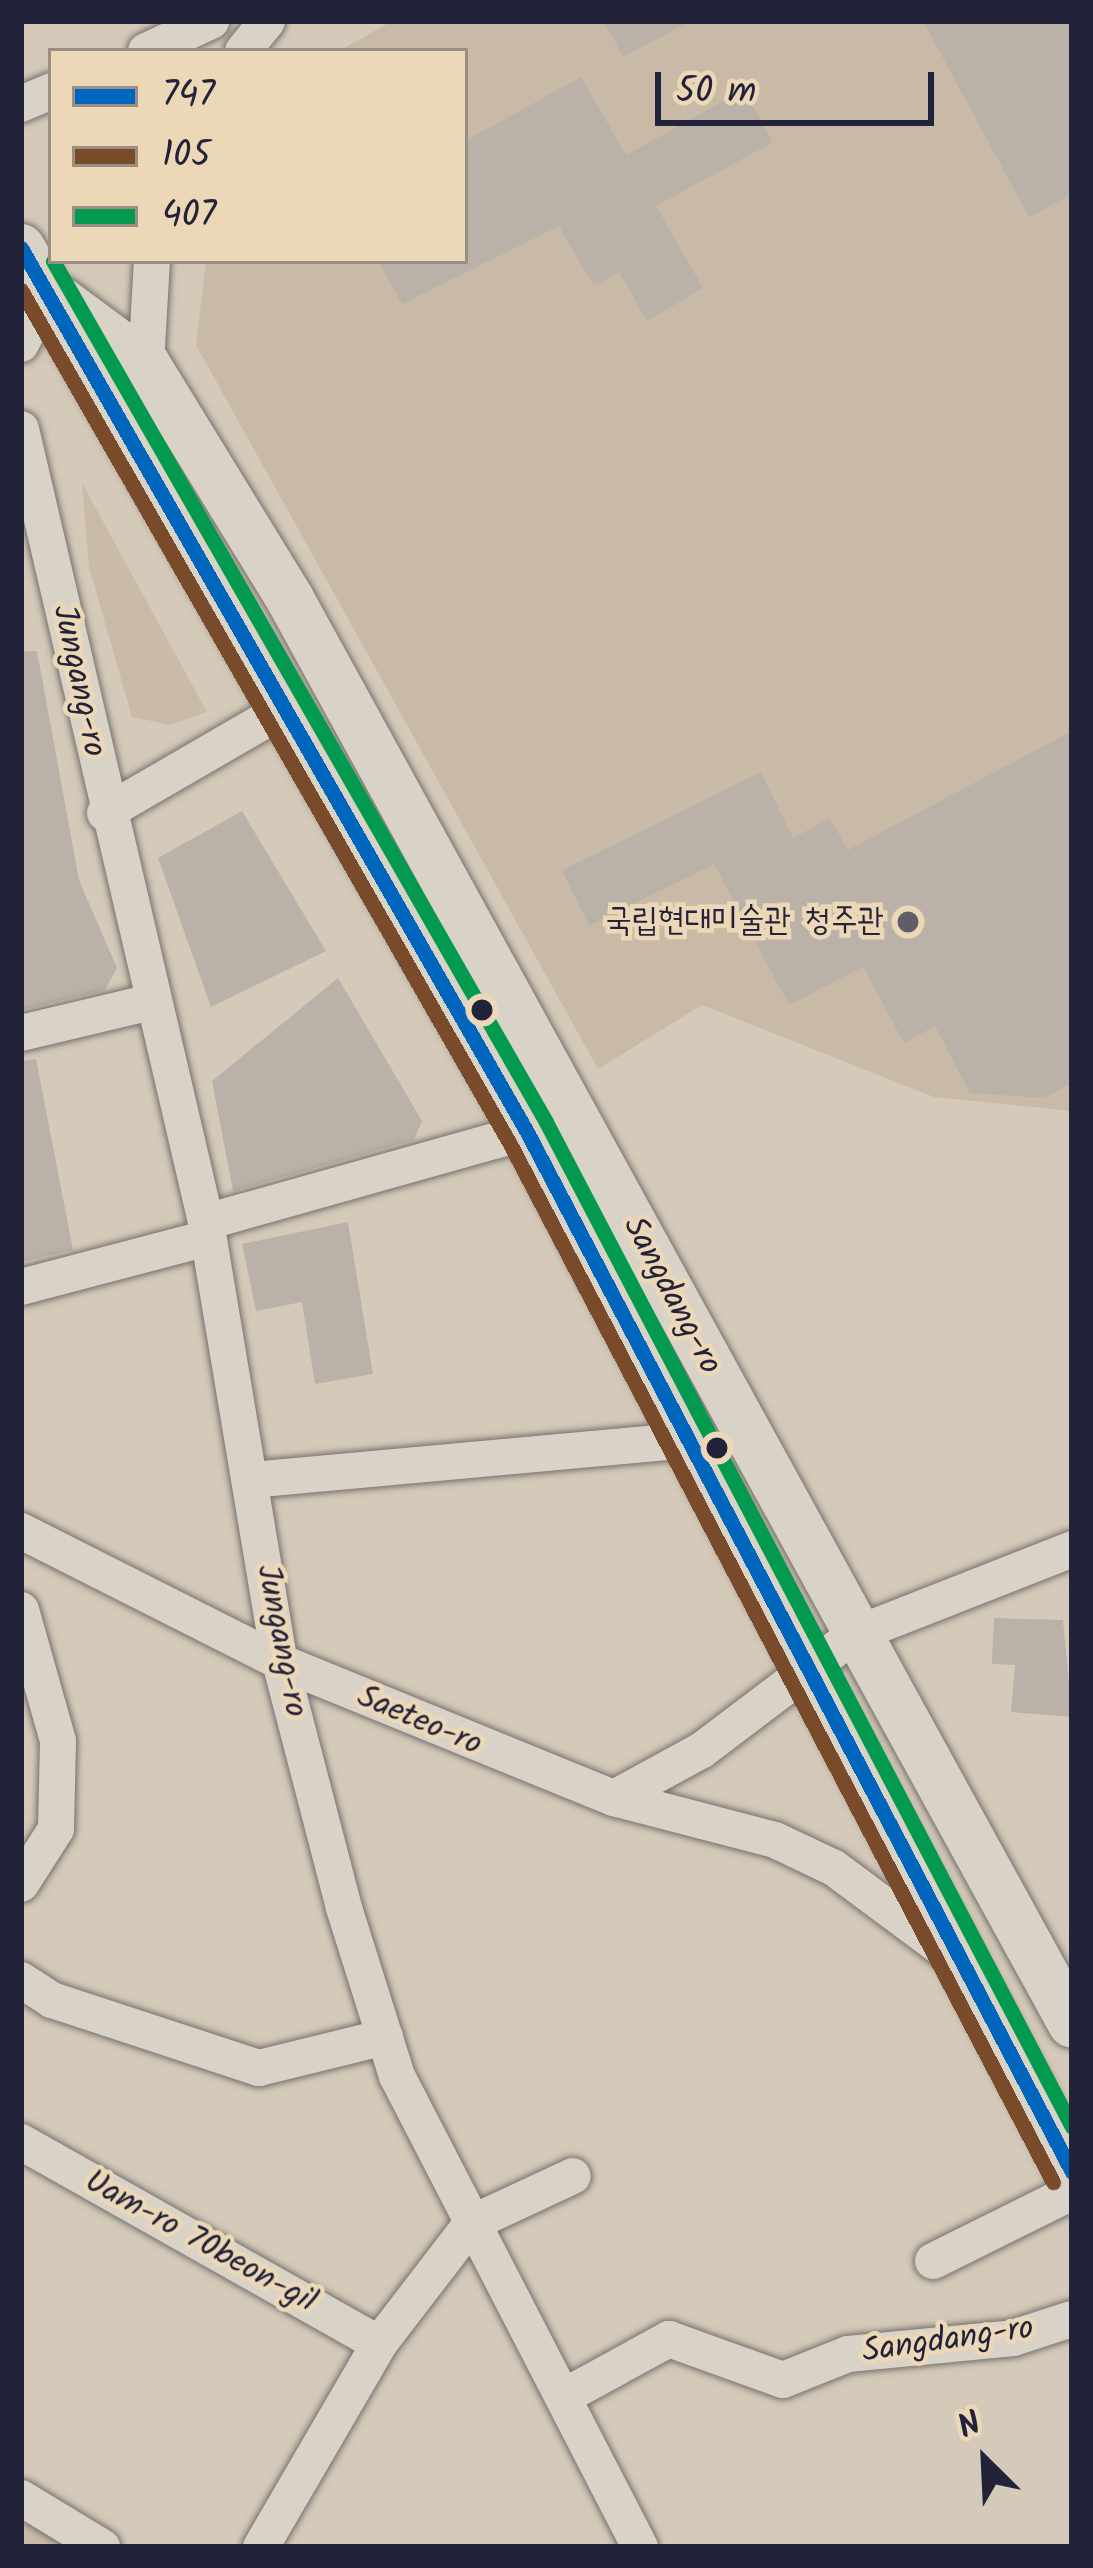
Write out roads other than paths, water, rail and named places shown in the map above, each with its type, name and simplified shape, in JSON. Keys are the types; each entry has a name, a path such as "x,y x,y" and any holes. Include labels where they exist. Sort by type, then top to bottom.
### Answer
{"main road":[{"name":"Sangdang-ro","path":"21,248 527,1132 1072,2172"},
{"name":"Sangdang-ro","path":"48,292 146,364 302,619 854,1635 1072,2024"}],"street":[{"path":"152,48 211,21"},
{"path":"245,48 267,21"},
{"path":"146,364 152,264"},
{"path":"21,344 48,292"},
{"name":"Jungang-ro","path":"21,429 105,813 207,1230 280,1662 385,2037 472,2223 640,2547"},
{"path":"105,813 286,708"},
{"path":"21,1033 152,1002"},
{"path":"21,1287 527,1132"},
{"path":"251,1480 687,1441"},
{"name":"Saeteo-ro","path":"21,1532 280,1662 614,1798 775,1840 956,1958"},
{"path":"614,1798 702,1750 803,1665 854,1635 1072,1549"},
{"path":"21,1610 58,1741 21,1884"},
{"path":"21,1980 52,2000 259,2068 385,2037"},
{"name":"Uam-ro 70beon-gil","path":"21,2142 379,2344"},
{"path":"261,2547 379,2344 472,2223 573,2176"},
{"path":"933,2261 1072,2192"},
{"name":"Sangdang-ro","path":"562,2397 669,2339 783,2380 848,2354 1013,2338 1072,2319"},
{"path":"21,2498 102,2547"}],"place":[{"name":"국립현대미술관 청주관","path":"908,922"}]}
